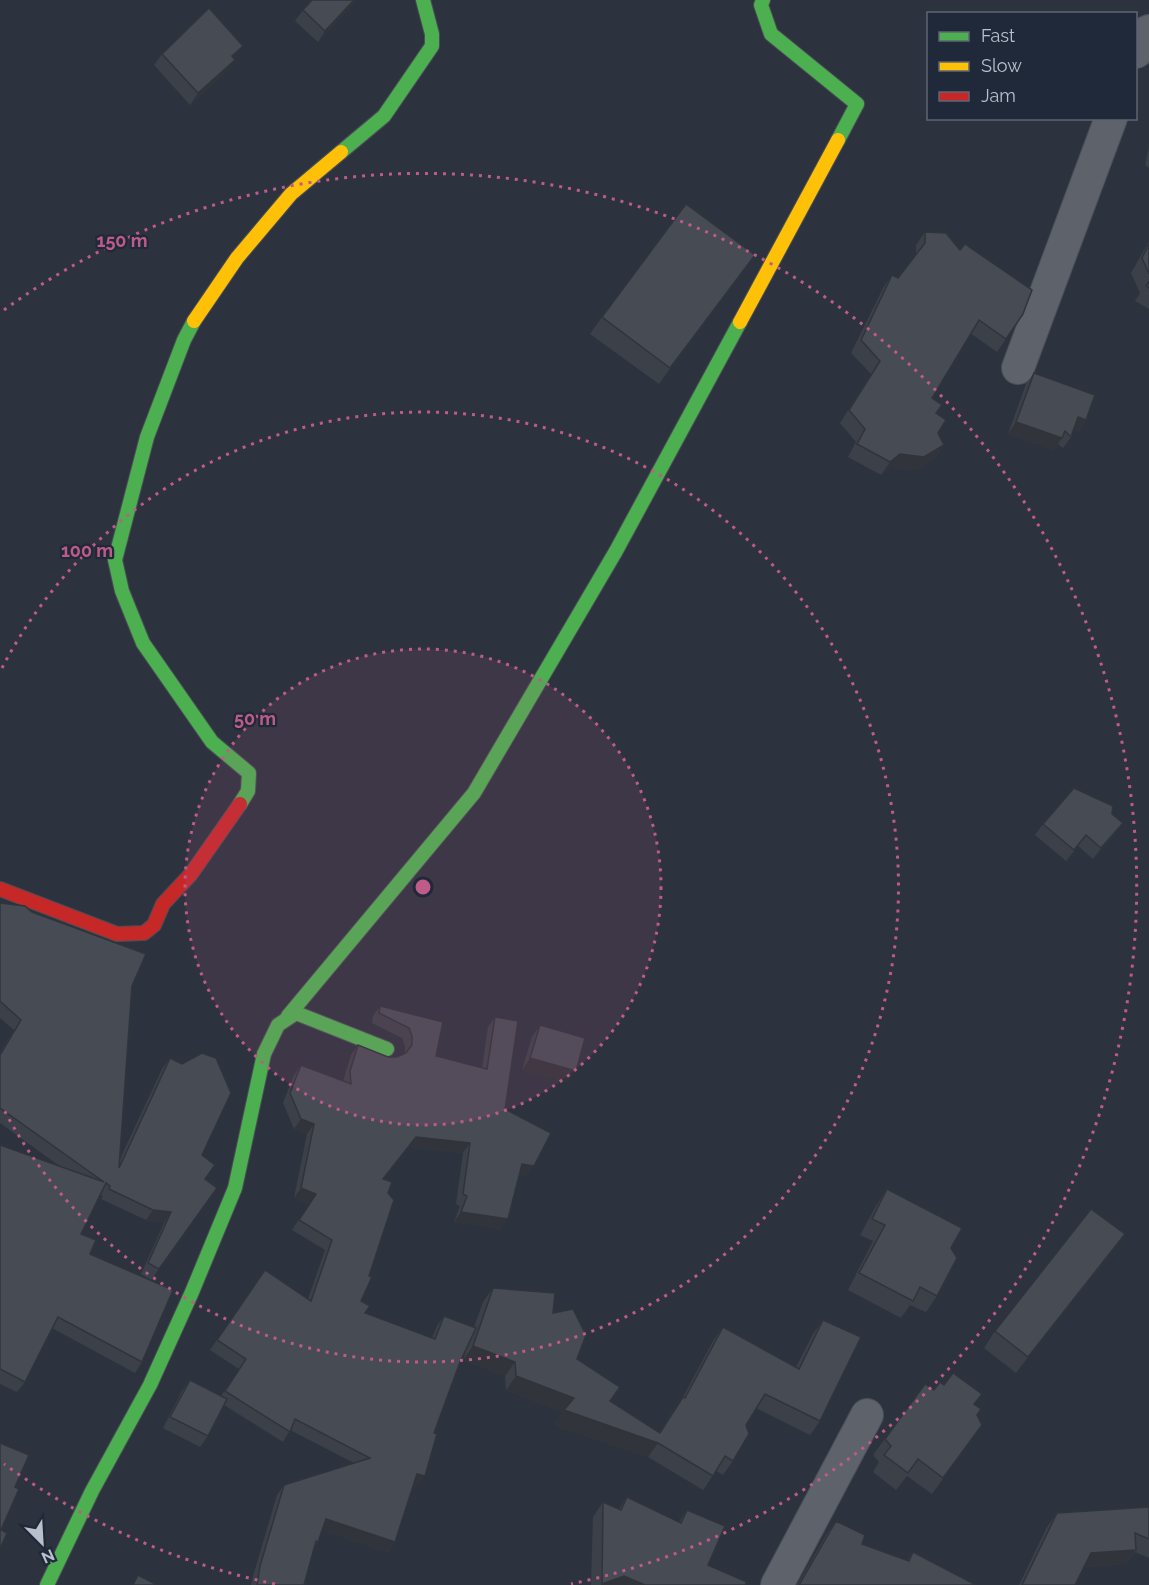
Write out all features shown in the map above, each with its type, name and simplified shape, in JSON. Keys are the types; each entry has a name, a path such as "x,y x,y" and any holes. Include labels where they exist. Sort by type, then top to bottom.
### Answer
{"street":[{"path":"0,889 117,934 144,933 154,925 163,904 190,874 248,791 249,773 212,742 143,643 122,591 115,560 147,437 184,340 203,306 237,258 291,194 384,116 432,46 432,34 423,0"},
{"path":"47,1585 92,1491 150,1385 192,1292 235,1188 264,1054 279,1025 474,793 616,551 857,104 771,34 761,6 764,0"},
{"path":"1137,49 1143,34 1149,31"},
{"path":"1018,368 1110,120"},
{"path":"288,1016 296,1013 387,1049"},
{"path":"777,1585 867,1415"}],"building":[{"path":"312,0 354,0 325,31 303,10"},
{"path":"209,8 243,46 232,56 235,60 198,93 162,54"},
{"path":"686,204 755,255 670,368 602,317"},
{"path":"925,232 946,233 960,250 965,244 1032,290 1023,314 1006,339 979,320 932,398 942,405 936,413 946,420 938,433 944,445 924,457 900,454 890,462 857,444 865,429 849,410 880,361 861,340 892,275 898,278 925,243"},
{"path":"1149,244 1149,274 1142,258"},
{"path":"1034,373 1095,395 1086,420 1078,417 1071,437 1065,431 1062,438 1016,422"},
{"path":"1074,788 1113,806 1112,814 1123,823 1101,848 1086,835 1074,850 1043,824"},
{"path":"0,903 25,906 32,912 146,954 132,986 119,1168 170,1058 182,1064 202,1053 216,1058 231,1093 202,1155 215,1165 205,1179 217,1188 159,1269 148,1263 171,1212 153,1210 109,1189 110,1186 106,1183 81,1234 96,1240 90,1254 173,1290 142,1362 58,1317 25,1382 0,1369 0,1145 104,1182 0,1108 0,1055 21,1020 0,1001"},
{"path":"380,1006 443,1022 436,1056 487,1069 495,1017 518,1021 505,1109 551,1133 534,1166 522,1164 508,1219 461,1212 467,1196 463,1194 470,1143 416,1137 383,1179 392,1182 388,1193 394,1200 369,1276 372,1277 361,1301 370,1306 365,1313 435,1339 444,1316 476,1328 460,1362 434,1433 437,1434 425,1476 417,1474 395,1542 326,1519 318,1542 316,1541 304,1585 257,1585 260,1566 284,1485 370,1458 295,1419 290,1432 225,1391 246,1359 217,1340 265,1270 311,1301 332,1240 299,1220 316,1194 301,1188 314,1124 301,1119 290,1093 301,1065 351,1084 350,1071 358,1045 388,1057 397,1057 406,1053 412,1045 409,1028 379,1013"},
{"path":"540,1025 585,1038 576,1071 530,1058"},
{"path":"887,1189 962,1228 951,1248 957,1258 937,1296 920,1287 913,1301 859,1273 885,1225 872,1219"},
{"path":"1091,1209 1125,1234 1028,1357 995,1331"},
{"path":"493,1288 555,1293 553,1313 573,1309 586,1335 577,1359 620,1387 610,1401 660,1433 683,1397 685,1398 723,1327 799,1369 823,1320 861,1337 820,1421 765,1394 746,1425 749,1434 733,1461 725,1456 713,1476 658,1443 564,1410 574,1398 516,1376 515,1362 473,1346"},
{"path":"953,1373 982,1394 974,1404 981,1409 977,1415 982,1425 943,1478 918,1459 908,1473 884,1455 891,1446 885,1439 925,1384 934,1390 940,1382 944,1385"},
{"path":"190,1380 227,1399 208,1436 170,1417"},
{"path":"0,1443 29,1455 15,1487 19,1489 1,1530 7,1533 0,1549"},
{"path":"627,1497 681,1523 687,1510 725,1526 708,1565 747,1582 745,1585 645,1585 624,1576 602,1584 603,1502 621,1510"},
{"path":"1149,1507 1149,1539 1135,1533 1136,1550 1091,1553 1075,1585 1022,1585 1057,1513"},
{"path":"836,1521 865,1535 862,1544 909,1561 913,1552 976,1585 799,1585"},
{"path":"138,1575 157,1585 133,1585"}],"traffic: fast":[{"path":"341,152 384,116 432,46 432,34 423,0"},
{"path":"763,0 761,5 771,34 857,104 838,140"},
{"path":"194,321 184,340 147,437 115,560 122,591 143,643 212,742 249,773 248,791 240,804"},
{"path":"288,1016 474,793 616,551 740,322"},
{"path":"47,1585 92,1491 150,1385 235,1188 264,1054 278,1025 296,1013 387,1049"}],"traffic: slow":[{"path":"740,322 838,140"},
{"path":"194,321 237,258 291,194 341,152"}],"traffic: jam":[{"path":"0,889 117,934 144,933 154,925 163,904 191,874 240,804"}]}
